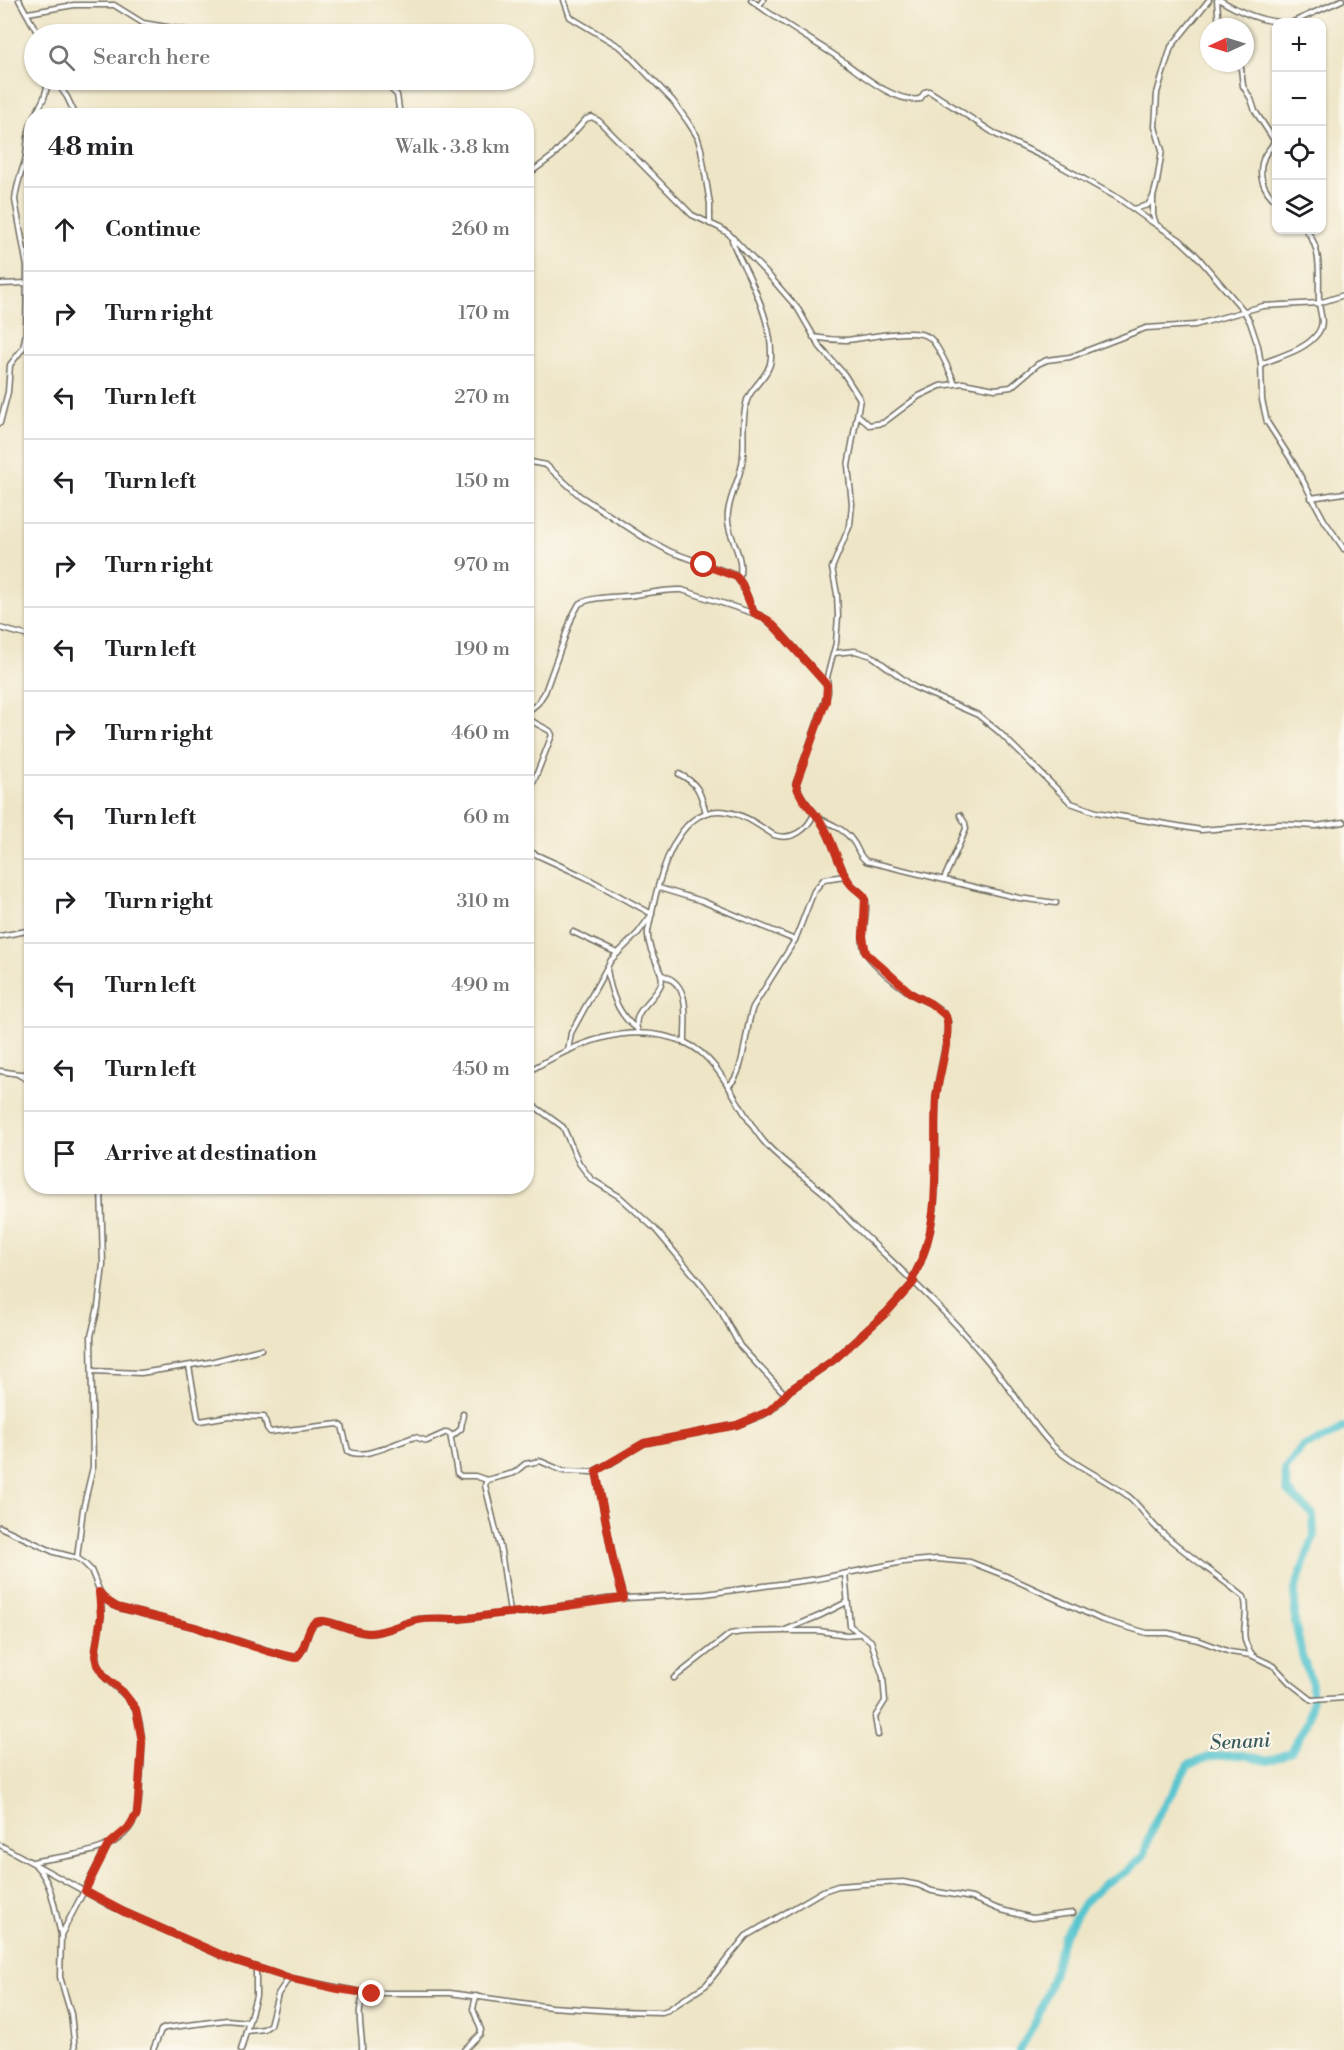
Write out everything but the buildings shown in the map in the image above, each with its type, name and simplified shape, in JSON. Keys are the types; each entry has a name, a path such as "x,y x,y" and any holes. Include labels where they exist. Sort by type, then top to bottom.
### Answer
{"street":[{"path":"19,0 33,24"},
{"path":"564,0 570,17 622,48 674,101 688,122 697,136 701,149 710,204 710,224"},
{"path":"751,0 869,80 894,94 904,99 917,100 929,91 997,135 1064,167 1118,198 1180,240 1196,255 1244,311 1254,332 1261,364 1262,400 1267,422 1344,549"},
{"path":"759,6 763,0"},
{"path":"1156,225 1153,215 1153,197 1162,150 1155,123 1157,93 1171,47 1209,0"},
{"path":"1219,0 1257,17 1272,20"},
{"path":"1219,0 1220,18"},
{"path":"1302,18 1342,0"},
{"path":"28,13 74,5 114,6 143,23 149,24"},
{"path":"1241,72 1243,86 1255,111 1274,140 1261,169 1266,191 1272,197"},
{"path":"39,108 46,90"},
{"path":"62,90 72,108"},
{"path":"392,90 397,95 398,108"},
{"path":"189,1366 200,1421 229,1416 264,1417 270,1432 338,1424 342,1426 348,1451 355,1454 381,1449 415,1437 426,1441 447,1432 457,1473 461,1476 475,1476 488,1480 513,1473 525,1464 540,1461 563,1471 596,1471 644,1443 703,1432 753,1419 775,1407 785,1394 835,1359 887,1312 913,1281 929,1243 936,1203 936,1096 948,1022 940,1009 912,994 866,953 863,937 866,901 863,893 854,888 845,876 828,833 798,793 796,784 826,701 829,667 834,653 838,616 832,568 850,525 852,504 848,466 858,415 858,396 844,374 813,337 798,309 731,237 720,228 692,215 603,124 592,117 586,119 553,156 534,170"},
{"path":"24,163 16,190 16,205 24,248"},
{"path":"1134,209 1146,206 1153,197"},
{"path":"1261,364 1304,346 1318,333 1322,321 1319,303 1320,270 1315,244 1309,234"},
{"path":"731,237 735,251 758,297 770,342 771,358 769,368 750,392 744,410 741,430 742,463 728,510 728,525 740,558 739,579 754,613"},
{"path":"0,284 24,283"},
{"path":"858,415 868,425 876,425 895,415 919,396 940,386 955,383 995,389 1011,387 1032,367 1047,360 1070,357 1146,328 1195,325 1263,306 1319,303 1344,295"},
{"path":"813,337 844,340 898,334 924,334 929,336 934,343 955,383"},
{"path":"0,423 8,392 10,365 24,344"},
{"path":"534,463 546,465 580,496 643,537 671,552 727,572 739,579"},
{"path":"1311,498 1344,493"},
{"path":"534,706 545,692 572,617 579,604 585,601 671,589 682,590 754,613 768,620 827,685"},
{"path":"0,628 24,635"},
{"path":"834,653 855,651 872,656 914,687 978,715 999,732 1071,803 1096,812 1201,830 1280,824 1316,826 1344,822"},
{"path":"534,722 550,730 552,735 534,781"},
{"path":"679,774 695,783 706,813"},
{"path":"637,1030 638,1013 661,984 662,975 648,940 652,914 668,859 677,839 690,823 706,813 718,811 741,815 780,837 793,836 803,830 816,816"},
{"path":"945,879 964,837 965,823 960,814"},
{"path":"816,816 842,831 853,841 860,857 866,861 1019,898 1056,903"},
{"path":"534,854 585,877 652,914"},
{"path":"728,1086 736,1077 753,1007 795,940 814,891 824,879 845,876"},
{"path":"659,888 702,901 795,940"},
{"path":"568,1051 571,1033 607,968 617,953 638,933 652,914"},
{"path":"0,936 24,932"},
{"path":"573,933 617,953"},
{"path":"607,968 609,985 616,1002 627,1020 637,1030"},
{"path":"662,975 677,985 684,996 685,1043"},
{"path":"534,1069 568,1051 609,1036 637,1030 685,1043 697,1050 708,1060 728,1086 764,1143 828,1197 845,1217 969,1338 1000,1376 1035,1426 1056,1449 1127,1496 1190,1557 1244,1597 1244,1639 1253,1656"},
{"path":"0,1071 24,1074"},
{"path":"19,1074 24,1077"},
{"path":"534,1106 563,1127 579,1163 591,1179 620,1197 655,1229 704,1286 740,1346 785,1394"},
{"path":"77,1558 83,1509 93,1467 90,1397 91,1336 98,1308 103,1265 101,1194"},
{"path":"92,1371 141,1373 189,1366 261,1349"},
{"path":"450,1437 461,1429 463,1414"},
{"path":"596,1471 623,1598"},
{"path":"488,1480 485,1485 501,1551 510,1612"},
{"path":"0,1527 54,1552 77,1558 91,1570 99,1592 101,1616 95,1656 97,1665 105,1677 123,1692 136,1709 142,1742 137,1814 128,1828 108,1845 85,1853 32,1862"},
{"path":"99,1592 117,1607 195,1627 296,1658 301,1654 311,1626 323,1621 367,1633 394,1628 417,1620 456,1619 510,1612 540,1611 579,1603 623,1598 705,1594 845,1574 903,1562 937,1559 970,1562 1102,1620 1148,1633 1168,1633 1198,1640 1230,1652 1253,1656 1274,1666 1290,1683 1312,1700 1344,1698"},
{"path":"845,1574 850,1626 871,1641 883,1677 885,1701 875,1717 878,1736"},
{"path":"783,1631 847,1602"},
{"path":"674,1678 730,1634 820,1631 860,1634"},
{"path":"0,1845 109,1905 233,1960 289,1978 366,1993 450,1994 551,2007 614,2011 668,2010 694,1994 714,1977 746,1936 816,1894 838,1886 903,1882 932,1891 972,1898 998,1910 1032,1918 1073,1913"},
{"path":"61,1935 108,1845"},
{"path":"32,1862 45,1877 61,1935 60,1977 71,2014 75,2050"},
{"path":"241,2050 256,1996 256,1967"},
{"path":"245,2031 268,2027 278,1994 289,1978"},
{"path":"362,2050 361,2002 366,1993"},
{"path":"464,2050 480,2034 481,2030 472,2009 476,1996"},
{"path":"153,2050 161,2030 165,2028 227,2020 248,2022"}],"waterway":[{"name":"Senani","path":"1020,2050 1038,2017 1063,1937 1084,1903 1105,1883 1126,1872 1143,1856 1154,1823 1188,1765 1212,1756 1243,1755 1268,1761 1291,1752 1308,1721 1312,1684 1302,1655 1295,1622 1295,1589 1314,1535 1313,1515 1287,1490 1285,1469 1303,1446 1329,1437 1344,1427"}],"route":[{"path":"372,1994 289,1978 233,1960 124,1912 85,1891 108,1845 124,1833 137,1814 142,1742 136,1709 123,1692 105,1677 97,1665 95,1656 102,1606 99,1592 117,1607 195,1627 267,1651 296,1658 301,1654 311,1626 323,1621 367,1633 380,1632 426,1618 456,1619 510,1612 540,1611 579,1603 623,1598 596,1471 644,1443 737,1425 775,1407 785,1394 835,1359 887,1312 914,1282 912,1280 929,1243 936,1203 936,1096 948,1022 940,1009 912,994 866,953 863,937 866,901 863,893 854,888 845,876 828,833 798,793 796,784 826,701 827,685 768,620 754,613 742,584 735,575 704,565"}]}
